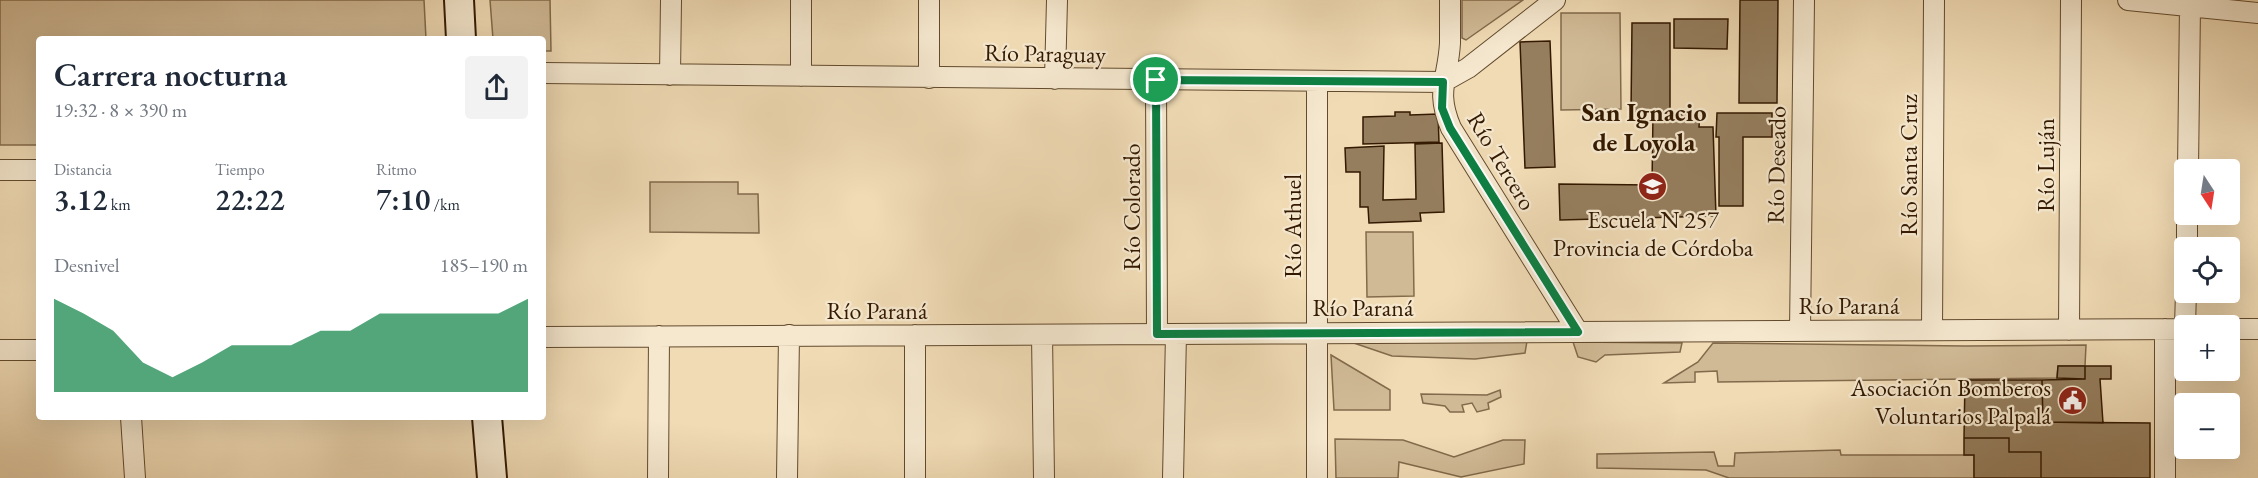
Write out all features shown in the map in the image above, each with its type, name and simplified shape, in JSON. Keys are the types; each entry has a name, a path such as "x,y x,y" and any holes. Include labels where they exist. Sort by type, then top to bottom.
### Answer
{"main road":[{"path":"459,0 461,36"},
{"path":"487,420 492,478"}],"street":[{"path":"670,75 671,0"},
{"path":"801,0 801,76"},
{"path":"929,0 929,78"},
{"path":"1055,79 1057,0"},
{"name":"Río Tercero","path":"1450,0 1450,45 1443,82 1442,108 1450,128 1578,332"},
{"path":"1443,82 1468,68 1555,0"},
{"name":"Río Deseado","path":"1800,331 1803,0"},
{"name":"Río Santa Cruz","path":"1932,330 1934,0"},
{"name":"Río Luján","path":"2069,330 2071,0"},
{"path":"2128,0 2258,13"},
{"path":"2188,159 2190,6"},
{"name":"Río Paraguay","path":"546,73 1443,82"},
{"name":"Río Colorado","path":"1156,80 1173,478"},
{"name":"Río Athuel","path":"1317,81 1317,478"},
{"path":"0,170 36,170"},
{"name":"Río Paraná","path":"546,337 2174,328"},
{"path":"2240,329 2258,329"},
{"path":"1042,334 1044,478"},
{"path":"915,335 915,478"},
{"path":"657,478 659,336"},
{"path":"787,478 789,336"},
{"path":"0,350 36,350"},
{"path":"2165,478 2174,374"},
{"path":"131,420 135,478"}],"shaded area":[{"path":"0,0 424,0 426,36 36,36 36,145 0,145"},
{"path":"490,0 550,0 551,51 546,51 546,36 493,36"},
{"path":"1462,0 1523,0 1466,40 1462,38"},
{"path":"1561,13 1620,13 1621,109 1561,110"},
{"path":"650,182 738,182 738,194 758,194 759,233 650,232"},
{"path":"1366,232 1413,232 1414,296 1367,297"},
{"path":"1342,339 1527,341 1525,353 1475,359 1392,356"},
{"path":"1573,342 1682,343 1680,352 1605,355 1596,362 1578,357"},
{"path":"1713,343 2086,345 2085,366 2058,366 2057,378 1718,382 1717,371 1695,372 1695,382 1664,383 1698,362"},
{"path":"1331,355 1390,390 1390,410 1334,410"},
{"path":"1500,390 1501,397 1488,403 1489,409 1477,412 1472,403 1462,405 1464,412 1450,412 1445,406 1423,403 1421,394 1487,395"},
{"path":"1335,439 1403,440 1454,457 1503,440 1525,440 1524,464 1461,477 1399,462 1398,478 1336,478"},
{"path":"1840,450 1841,455 1974,455 1974,478 1729,478 1706,470 1597,468 1597,454 1714,452 1718,466 1734,466 1735,453"}],"building":[{"path":"1740,0 1778,0 1777,103 1739,103"},
{"path":"1674,19 1728,19 1727,49 1674,48"},
{"path":"1632,23 1670,23 1670,112 1631,112"},
{"path":"1550,41 1555,167 1525,168 1520,42"},
{"path":"1395,112 1410,112 1410,115 1438,114 1439,142 1363,144 1363,117 1395,116"},
{"path":"1717,113 1772,113 1772,137 1743,137 1743,206 1719,206"},
{"path":"1653,114 1700,114 1699,127 1713,127 1716,216 1560,220 1559,184 1652,185"},
{"path":"1442,143 1444,212 1420,213 1421,221 1369,223 1368,207 1360,207 1360,172 1346,172 1345,148 1384,146 1383,200 1416,199 1415,144"},
{"path":"2058,366 2085,366 2085,379 2057,378"},
{"name":"Asociación Bomberos Voluntarios Palpalá","path":"2085,366 2111,366 2111,379 2100,379 2103,423 2043,422 2042,380 2085,379"},
{"path":"1965,380 2042,380 2043,422 2150,423 2150,478 2041,478 2041,452 2009,452 2009,438 1964,438"},
{"path":"1964,438 2009,438 2009,452 2041,452 2041,478 1974,478 1974,455 1964,455"}],"place":[{"name":"Escuela N 257 Provincia de Córdoba","path":"1653,186"},
{"name":"Asociación Bomberos Voluntarios Palpalá","path":"2072,401"}],"district":[{"name":"San Ignacio de Loyola","path":"1644,127"}],"route":[{"path":"1156,80 1443,82 1442,108 1450,128 1578,332 1157,334 1156,80"}]}
